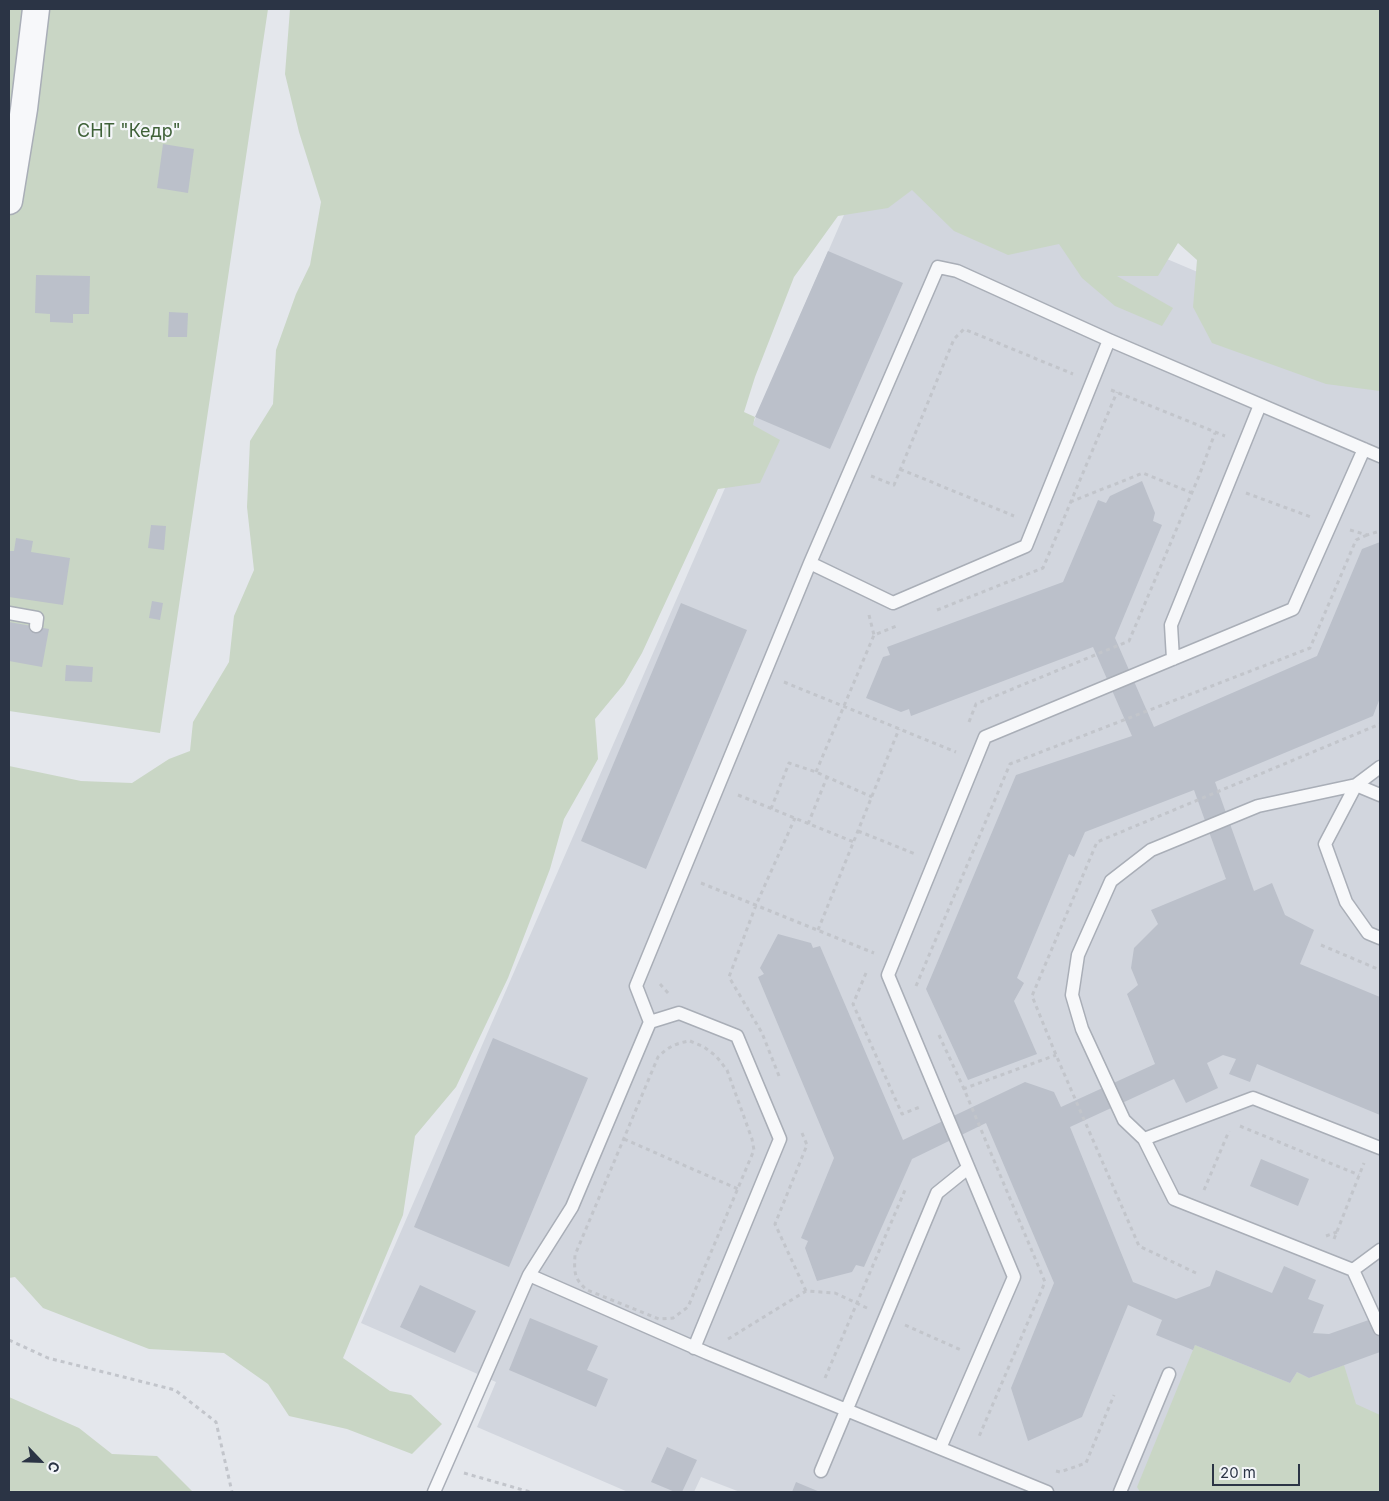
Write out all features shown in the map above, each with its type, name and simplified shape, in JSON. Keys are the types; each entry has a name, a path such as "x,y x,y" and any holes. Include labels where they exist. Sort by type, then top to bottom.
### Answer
{"street":[{"path":"9,201 24,109 36,9"}],"lane":[{"path":"434,1492 528,1275 572,1207 650,1022 636,986 810,564 938,267 957,271 1109,340 1380,456"},
{"path":"810,564 893,603 1026,546 1109,340"},
{"path":"1173,659 1171,625 1260,405"},
{"path":"940,1448 1014,1277 888,975 985,737 1293,609 1364,449"},
{"path":"9,613 38,618 36,626"},
{"path":"1380,767 1356,785 1258,806 1151,850 1111,881 1078,955 1072,995 1082,1030 1124,1120 1144,1138 1174,1199 1353,1270 1380,1329"},
{"path":"1356,785 1380,796"},
{"path":"1356,785 1325,844 1346,902 1368,933 1380,938"},
{"path":"650,1022 679,1013 737,1036 780,1139 694,1348"},
{"path":"1144,1138 1253,1098 1376,1146"},
{"path":"821,1471 937,1193 968,1168"},
{"path":"1353,1270 1380,1250"},
{"path":"528,1275 694,1348 1047,1492"},
{"path":"1120,1492 1168,1374"}],"path":[{"path":"869,476 894,485 954,339 964,329 1215,433 1245,443"},
{"path":"1068,372 1069,380"},
{"path":"967,728 976,704 1129,641 1215,433"},
{"path":"900,469 1014,516"},
{"path":"1070,502 1143,473 1192,492"},
{"path":"1227,486 1331,524 1368,535"},
{"path":"1011,522 1018,507"},
{"path":"916,986 1010,764 1310,648 1356,540 1380,531"},
{"path":"861,612 869,615 874,635"},
{"path":"764,675 976,760"},
{"path":"1196,1273 1139,1246 1032,996 1097,842 1380,724"},
{"path":"818,930 899,729"},
{"path":"953,761 960,744"},
{"path":"771,809 789,763 872,796"},
{"path":"808,824 827,777"},
{"path":"737,795 854,842"},
{"path":"762,1033 729,977 756,905 795,818"},
{"path":"858,831 934,862"},
{"path":"915,854 919,846"},
{"path":"700,883 894,961"},
{"path":"1321,945 1380,970"},
{"path":"871,961 874,953"},
{"path":"868,970 853,1004 902,1114 939,1098 1056,1055"},
{"path":"936,1029 964,1089"},
{"path":"690,1041 704,1047 716,1056 727,1070 752,1138 754,1150 738,1189 688,1307 674,1318 659,1319 587,1290 578,1282 574,1268 575,1255 658,1057 667,1048 678,1043 690,1041"},
{"path":"1197,1208 1232,1122 1359,1175"},
{"path":"605,1130 782,1208"},
{"path":"1326,1259 1359,1175 1376,1146"},
{"path":"818,1380 825,1378 905,1190"},
{"path":"731,1346 727,1340 806,1291 835,1293 1007,1370"},
{"path":"9,1340 48,1358 175,1390 216,1422 232,1492"},
{"path":"1051,1468 1060,1472 1086,1463 1114,1395"},
{"path":"949,1427 987,1442"},
{"path":"445,1467 530,1492"}],"shaded area":[{"path":"878,137 1380,349 1380,1492 740,1492 701,1477 694,1492 628,1492 477,1427 496,1382 361,1323"}],"green space":[{"name":"СНТ \"Кедр\"","path":"9,9 268,9 160,733 9,711"},
{"path":"290,9 1380,9 1380,391 1326,384 1212,343 1193,307 1197,260 1178,243 1158,276 1117,276 1173,308 1162,326 1115,306 1082,278 1059,244 1008,255 954,231 912,190 888,208 838,216 794,277 755,377 744,412 755,417 753,425 780,440 760,483 718,489 642,653 624,684 595,719 598,759 564,819 550,869 508,978 456,1087 415,1136 403,1215 343,1358 390,1391 411,1395 442,1424 412,1454 347,1429 289,1416 268,1384 224,1353 149,1349 43,1308 15,1277 9,1278 9,766 81,781 132,783 169,759 190,751 193,722 229,662 234,616 254,570 247,507 250,441 273,404 276,350 296,294 310,265 321,202 299,132 285,74"},
{"path":"1195,1345 1290,1383 1297,1372 1309,1378 1344,1365 1356,1404 1380,1415 1380,1492 1140,1492 1137,1487"},
{"path":"9,1397 79,1428 112,1454 157,1456 193,1492 9,1492"}],"building":[{"path":"163,144 194,149 188,193 157,188"},
{"path":"828,251 903,283 830,449 755,417"},
{"path":"36,275 90,276 89,314 73,314 73,323 50,322 50,314 35,313"},
{"path":"169,312 188,313 187,337 168,337"},
{"path":"1142,481 1155,513 1153,521 1162,525 1115,638 1154,727 1317,656 1362,549 1380,542 1380,698 1373,716 1215,782 1254,891 1272,883 1285,915 1314,930 1300,964 1380,997 1380,1115 1257,1064 1250,1082 1229,1074 1236,1059 1223,1055 1207,1063 1218,1088 1186,1103 1174,1079 1070,1127 1133,1282 1176,1299 1210,1286 1216,1270 1272,1293 1284,1266 1316,1280 1308,1299 1324,1305 1313,1333 1329,1334 1380,1316 1380,1352 1309,1378 1297,1372 1290,1383 1195,1345 1193,1350 1156,1335 1162,1320 1128,1305 1082,1417 1028,1441 1011,1388 1054,1283 986,1123 912,1159 864,1267 856,1265 852,1272 817,1281 805,1248 808,1241 801,1238 834,1158 758,977 764,974 760,968 778,934 811,943 813,948 820,946 903,1140 1025,1082 1054,1092 1061,1107 1155,1064 1127,994 1138,985 1131,968 1134,948 1158,924 1151,910 1226,879 1194,790 1085,832 1074,857 1069,854 1017,978 1024,983 1014,1001 1037,1054 968,1080 926,989 1016,775 1132,736 1093,647 911,716 909,709 901,712 866,698 883,657 890,655 887,647 1063,582 1098,500 1106,503 1110,496"},
{"path":"151,525 166,526 164,550 148,548"},
{"path":"16,538 33,541 31,552 70,558 63,605 9,597 9,551 14,551"},
{"path":"152,601 163,603 160,620 149,618"},
{"path":"681,603 747,630 646,869 581,841"},
{"path":"9,622 49,629 42,667 9,661"},
{"path":"66,665 93,667 92,682 65,681"},
{"path":"493,1038 588,1078 509,1267 414,1227"},
{"path":"1261,1159 1309,1179 1298,1206 1250,1186"},
{"path":"420,1285 476,1311 455,1353 400,1327"},
{"path":"530,1318 598,1346 587,1370 608,1379 596,1407 509,1370"},
{"path":"667,1447 697,1460 682,1492 675,1492 651,1482"},
{"path":"796,1482 820,1492 792,1492"}]}
